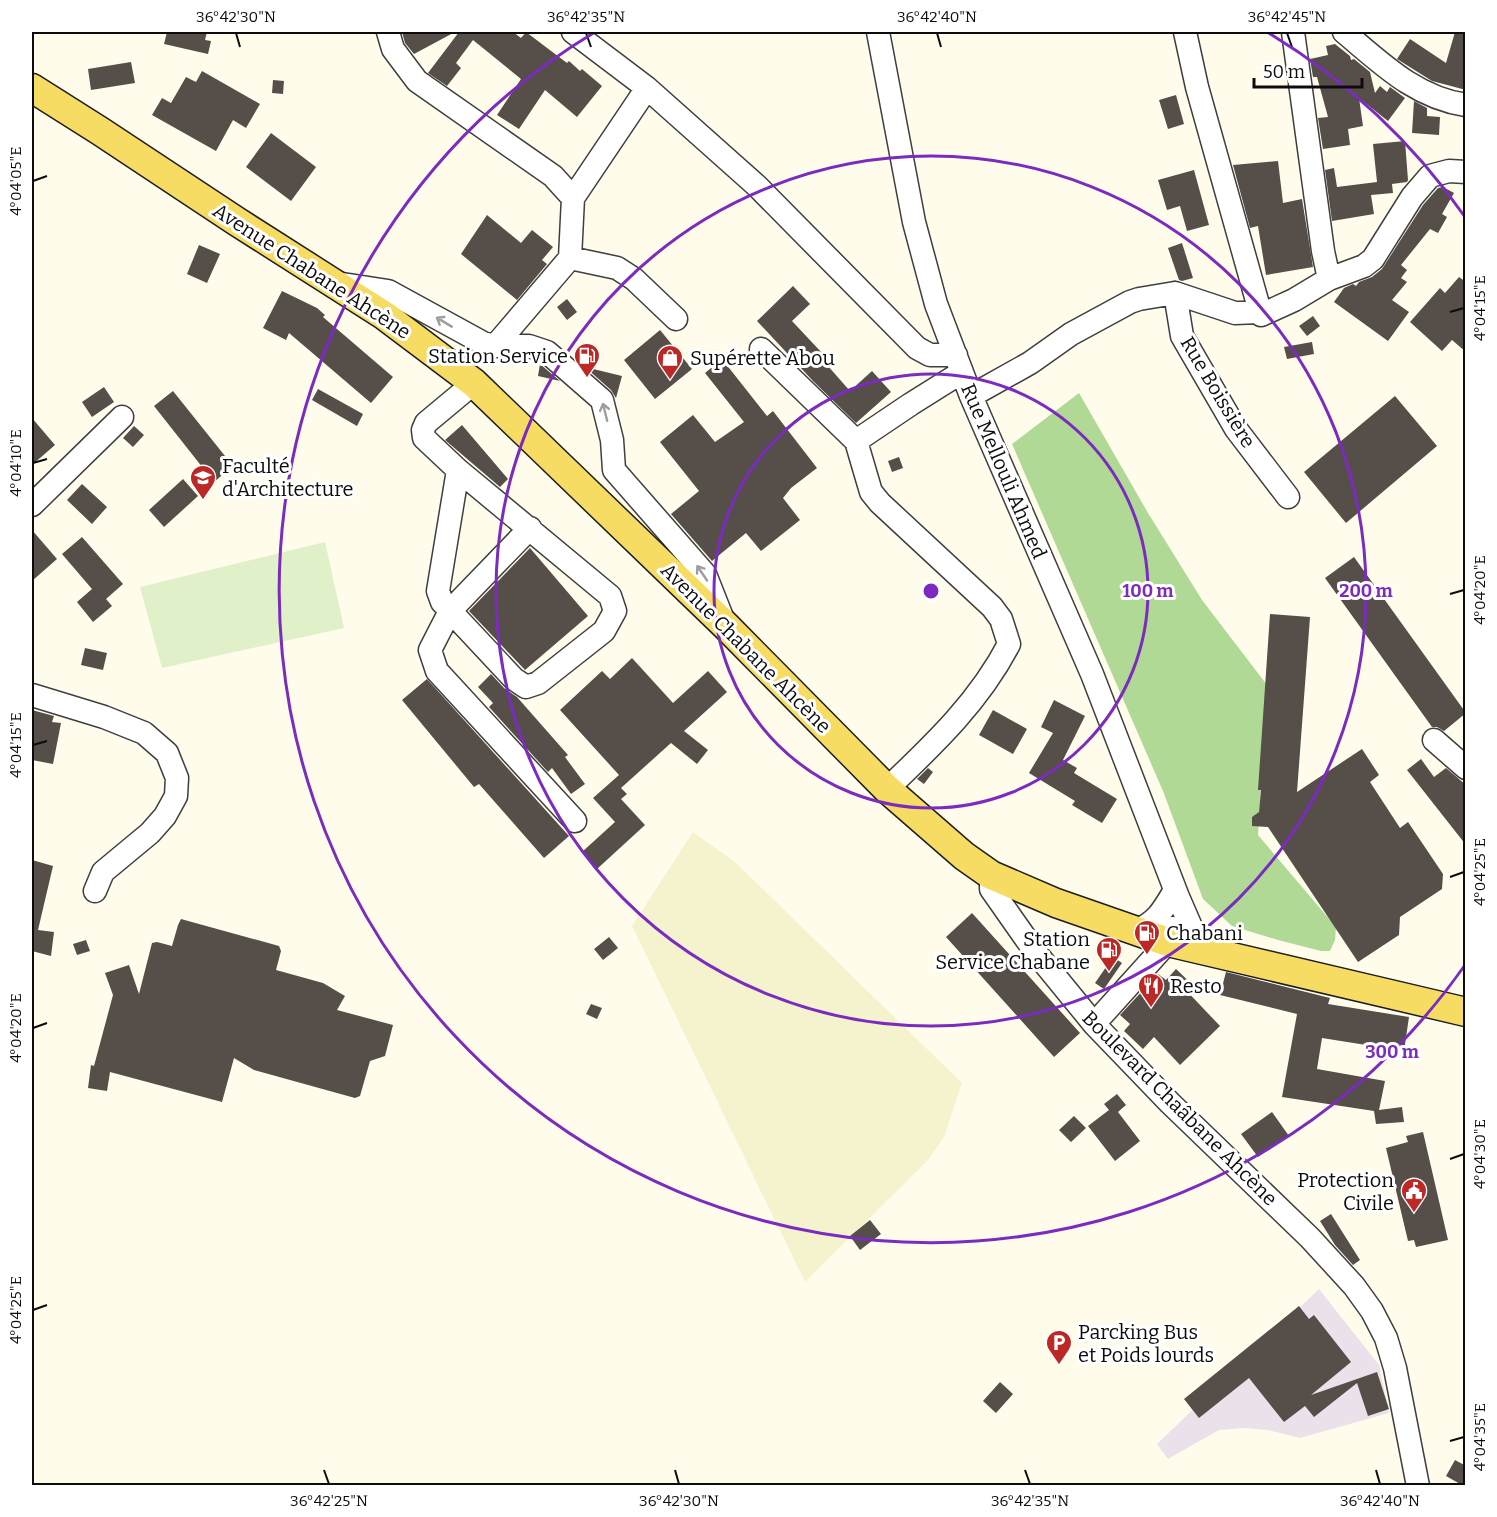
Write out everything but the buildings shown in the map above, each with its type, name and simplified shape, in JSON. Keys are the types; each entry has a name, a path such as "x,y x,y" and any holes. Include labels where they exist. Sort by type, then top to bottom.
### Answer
{"main road":[{"path":"32,88 100,131"},
{"path":"32,104 100,131"},
{"name":"Avenue Chabane Ahcène","path":"100,131 385,316 474,383 726,626 887,789 964,856 991,874 1056,903 1168,942 1466,1012"}],"street":[{"path":"388,32 393,49 417,81 553,176 573,198"},
{"path":"573,32 647,88 757,186 917,348 930,355 959,364"},
{"name":"Rue Mellouli Ahmed","path":"878,32 914,222 936,304 971,396 1092,674 1176,894 1211,952"},
{"path":"1185,32 1197,87 1261,315"},
{"path":"1293,32 1323,251 1329,279"},
{"path":"1344,32 1392,73 1422,93 1466,105"},
{"path":"495,346 570,258 573,198 647,88"},
{"path":"1261,315 1294,300 1329,279 1354,271 1373,259 1412,197 1430,176 1449,171 1466,172"},
{"path":"570,258 617,268 634,279 676,319"},
{"path":"332,282 388,291 471,338 495,346 529,346 547,352 602,400 612,440 614,470 705,574 726,626"},
{"path":"971,396 1030,363 1071,334 1139,298 1175,293 1235,313 1259,312 1261,315"},
{"name":"Rue Boissière","path":"1175,293 1182,336 1236,429 1288,497"},
{"path":"761,349 856,441 871,492 992,607 1001,619 1009,644 994,672 966,709 887,789"},
{"path":"856,441 911,404 959,364"},
{"path":"458,470 438,591 442,603 514,679 526,687 538,683 604,631 615,611 610,596 458,470 424,438 423,430 426,423 474,383"},
{"path":"32,505 122,417"},
{"path":"530,528 450,611 430,650 437,670 575,821"},
{"path":"32,695 104,717 144,733 167,753 177,778 176,796 165,816 150,833 103,872 95,891"},
{"path":"1434,740 1466,768"},
{"name":"Boulevard Chaâbane Ahcène","path":"991,874 991,889 1036,953 1094,1024 1170,1103 1310,1238 1354,1286 1372,1311 1386,1338 1395,1368 1418,1485"},
{"path":"1136,931 1153,922 1176,894"},
{"name":"Rue Mellouli Ahmed","path":"1168,942 1172,935 1176,894"},
{"path":"1094,1024 1168,942"}],"shaded area":[{"path":"1319,1289 1379,1365 1389,1413 1300,1438 1268,1430 1243,1428 1219,1430 1168,1459 1157,1444"}],"green space":[{"path":"1079,393 1148,513 1202,600 1267,685 1258,835 1336,927 1335,940 1330,951 1321,951 1232,926 1203,899 1163,791 1012,444"},
{"path":"325,542 344,628 162,668 140,587"},
{"path":"693,832 735,862 962,1083 944,1137 928,1160 805,1282 632,926"}],"place":[{"name":"Station Service","path":"587,379"},
{"name":"Supérette Abou","path":"670,381"},
{"name":"Faculté d'Architecture","path":"203,501"},
{"name":"Chabani","path":"1147,956"},
{"name":"Station Service Chabane","path":"1109,973"},
{"name":"Resto","path":"1151,1009"},
{"name":"Protection Civile","path":"1414,1214"},
{"name":"Parcking Bus et Poids lourds","path":"1059,1366"}]}
